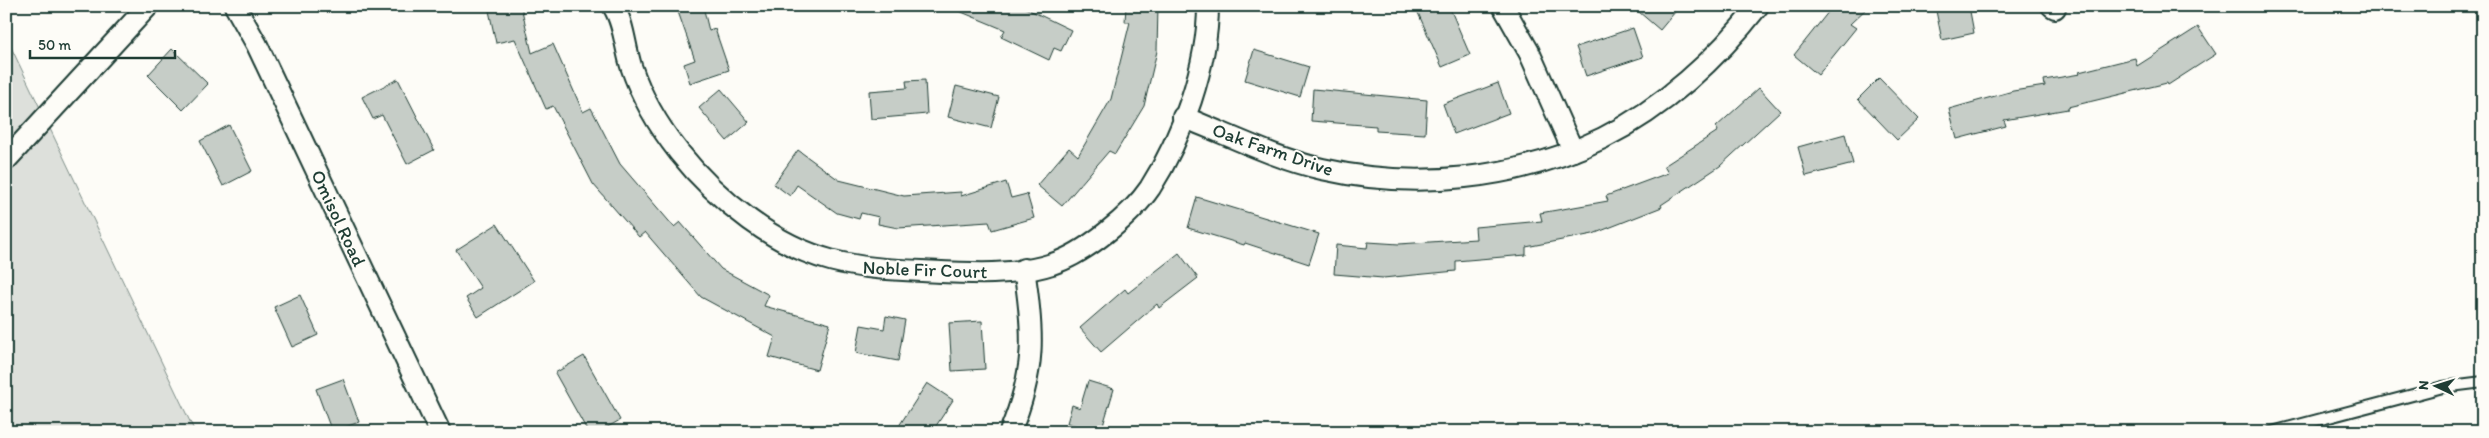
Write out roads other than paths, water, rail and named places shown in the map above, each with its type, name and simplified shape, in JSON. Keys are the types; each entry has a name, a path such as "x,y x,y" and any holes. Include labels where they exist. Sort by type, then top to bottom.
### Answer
{"street":[{"path":"6,160 148,6"},
{"name":"Omisol Road","path":"235,6 257,45 440,432"},
{"name":"Noble Fir Court","path":"613,6 631,67 648,106 663,131 688,163 714,189 748,218 782,242 808,254 835,263 869,269 961,273 1024,269 1052,264 1083,248 1112,227 1137,204 1150,188 1183,117 1203,61 1208,28 1208,6"},
{"path":"1504,6 1529,52 1573,151"},
{"name":"Oak Farm Drive","path":"1183,117 1272,153 1320,168 1362,176 1405,180 1477,175 1521,167 1573,151 1604,138 1637,118 1678,88 1707,62 1758,6"},
{"path":"1010,432 1028,380 1032,351 1031,315 1024,269"}],"lane":[{"path":"2272,432 2443,388 2483,382"}]}
